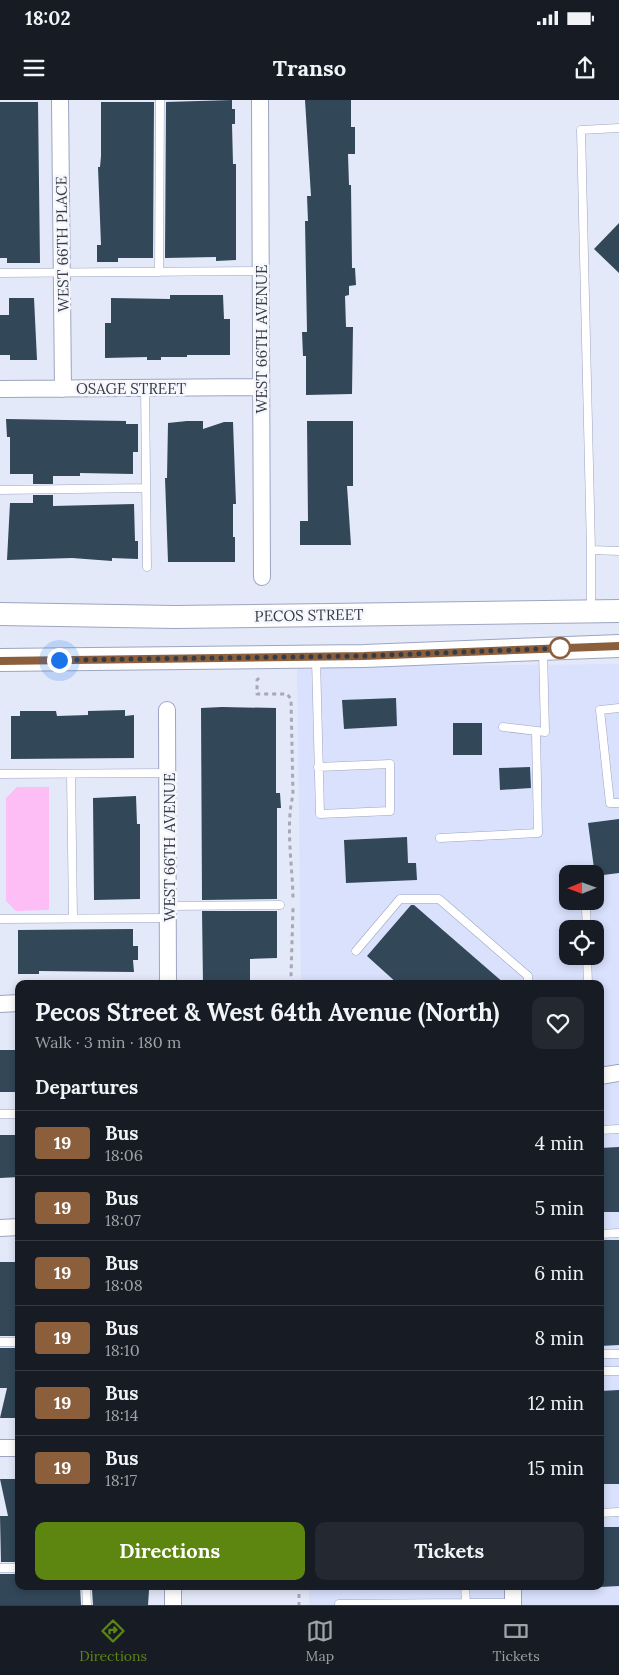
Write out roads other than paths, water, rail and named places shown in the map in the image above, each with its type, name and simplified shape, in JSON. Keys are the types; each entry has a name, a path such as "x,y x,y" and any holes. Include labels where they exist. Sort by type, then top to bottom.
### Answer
{"main road":[{"name":"PECOS STREET","path":"0,614 175,617 619,611"},
{"path":"0,660 316,656 619,646"}],"street":[{"name":"WEST 66TH PLACE","path":"60,100 63,389"},
{"name":"WEST 66TH AVENUE","path":"260,100 262,577"},
{"name":"OSAGE STREET","path":"0,389 261,387"},
{"name":"WEST 66TH AVENUE","path":"167,710 169,773 168,980"},
{"path":"0,1004 15,1004"},
{"path":"604,1075 619,1073"},
{"path":"0,1228 15,1228"},
{"path":"0,1448 15,1448"},
{"path":"173,1590 173,1605"},
{"path":"513,1590 513,1604"}],"lane":[{"path":"159,272 160,100"},
{"path":"591,611 581,130 619,128"},
{"path":"0,272 260,271"},
{"path":"146,388 147,566"},
{"path":"0,490 146,488"},
{"path":"591,550 619,551"},
{"path":"503,727 545,732 543,649"},
{"path":"316,656 318,767 320,814 390,811 390,764 318,767"},
{"path":"619,708 600,710 610,803 619,803"},
{"path":"440,838 538,833 536,731"},
{"path":"0,774 169,773"},
{"path":"71,774 73,918"},
{"path":"356,951 400,899 439,899 528,976 528,980"},
{"path":"0,919 73,918 280,905"},
{"path":"586,910 586,920"},
{"path":"587,965 588,980"},
{"path":"0,1114 15,1114"},
{"path":"604,1130 619,1129"},
{"path":"604,1234 619,1233"},
{"path":"0,1342 15,1342"},
{"path":"604,1354 619,1354"},
{"path":"604,1371 619,1371"},
{"path":"604,1513 619,1512"},
{"path":"0,1568 15,1568"},
{"path":"86,1590 87,1605"},
{"path":"465,1590 466,1603"},
{"path":"338,1604 513,1604"}]}
